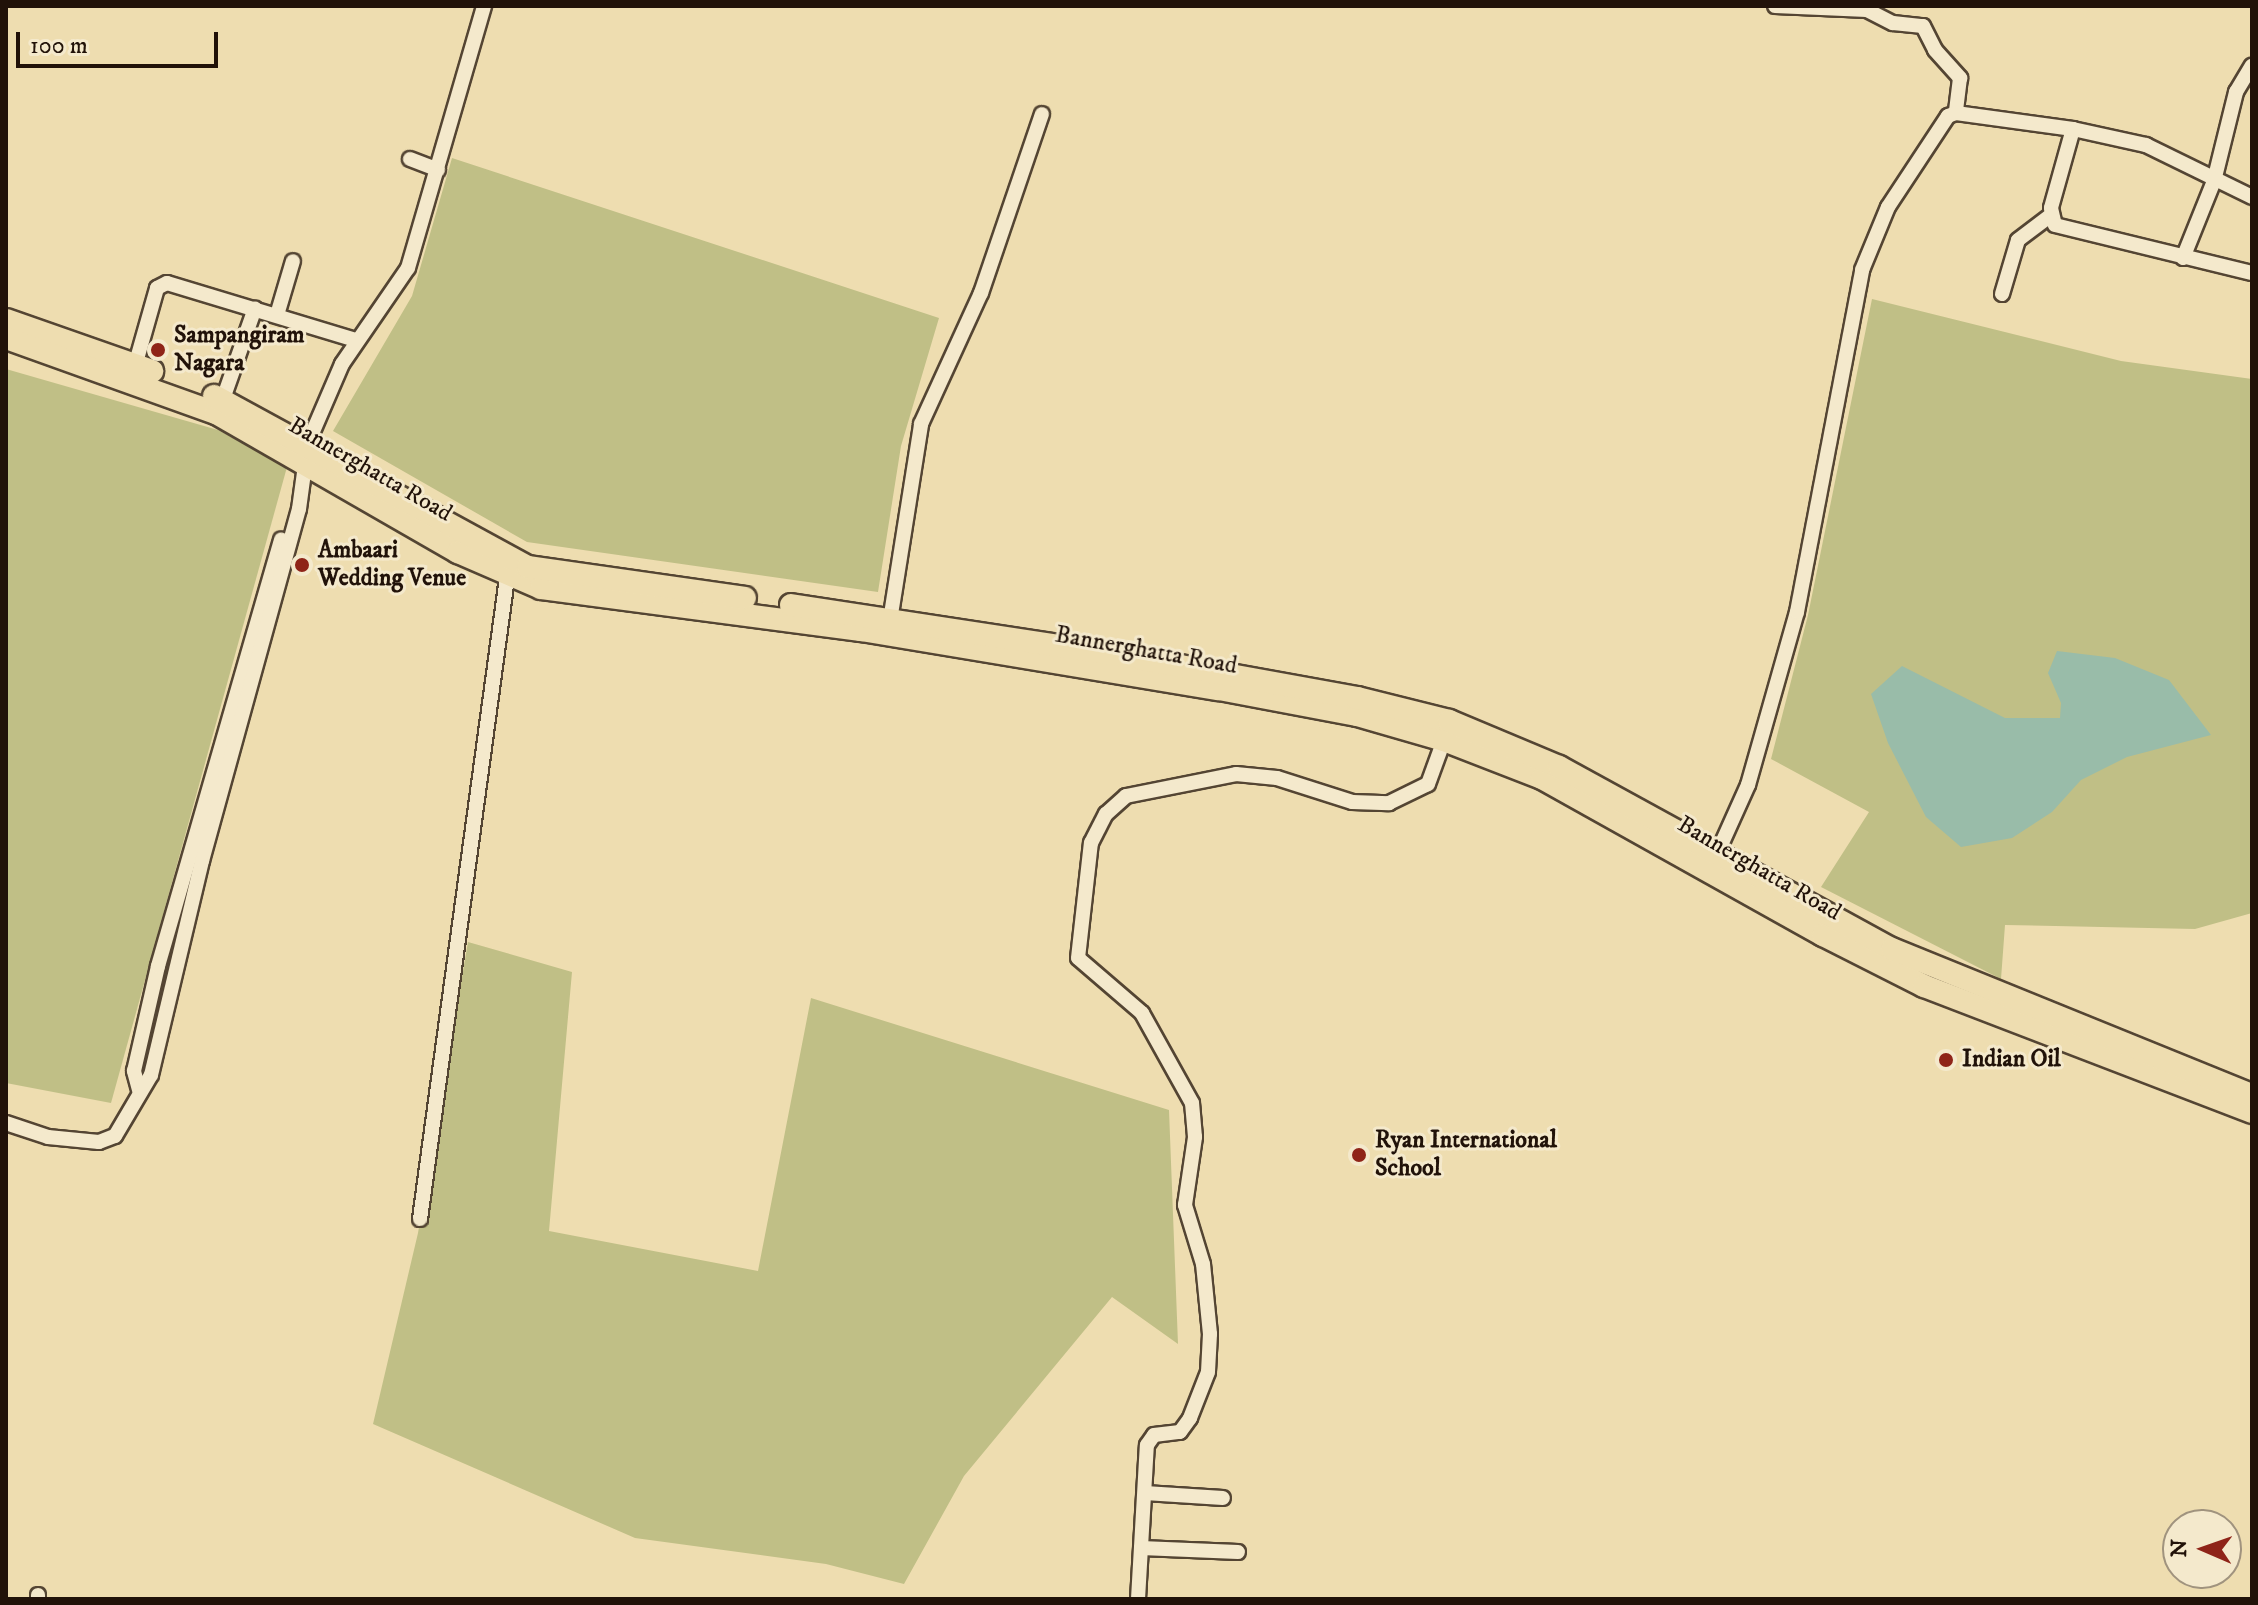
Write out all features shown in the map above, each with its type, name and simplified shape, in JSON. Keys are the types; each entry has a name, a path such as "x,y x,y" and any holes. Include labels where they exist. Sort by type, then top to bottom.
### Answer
{"main road":[{"name":"Bannerghatta Road","path":"6,320 141,373 216,413 306,452 528,567 1357,698 1449,721 1559,767 1892,949 2252,1112"},
{"name":"Bannerghatta Road","path":"6,338 141,373 223,399 507,578 572,593 889,626 1280,700 1444,740 1542,778 1823,935 1924,986 2252,1095"}],"street":[{"path":"6,1123 48,1137 99,1142 115,1136 139,1090 134,1071 194,828 291,507 299,496 306,452 356,340 408,268 484,6"},
{"path":"1775,6 1867,10 1893,23 1923,26 1935,50 1960,78 1956,113"},
{"path":"2183,258 2214,181 2236,92 2252,65"},
{"path":"1717,854 1748,785 1797,612 1849,318 1862,270 1888,207 1944,121 1956,113 2073,129 2163,150 2214,181 2252,197"},
{"path":"889,626 921,424 981,293 1042,114"},
{"path":"2002,294 2018,240 2050,216 2073,129"},
{"path":"410,159 438,170"},
{"path":"2050,216 2065,231 2252,273"},
{"path":"277,315 293,261"},
{"path":"141,373 161,284 255,308 356,340"},
{"path":"223,399 255,308"},
{"path":"420,1219 507,578"},
{"path":"1138,1599 1148,1440 1183,1429 1210,1362 1205,1276 1185,1205 1195,1116 1186,1087 1142,1013 1078,958 1088,863 1097,827 1115,804 1142,790 1246,773 1352,802 1389,803 1428,784 1444,740"},
{"path":"1145,1493 1223,1498"},
{"path":"1141,1548 1238,1552"}],"shaded area":[{"path":"452,158 939,318 901,446 878,592 527,542 333,431 412,296"},
{"path":"1872,299 2121,361 2252,379 2252,913 2195,929 2005,925 2001,979 1821,887 1869,812 1771,759 1808,615"},
{"path":"6,369 218,430 287,467 111,1103 6,1083"},
{"path":"2057,651 2115,658 2169,680 2211,735 2127,757 2081,780 2052,812 2012,838 1961,847 1926,817 1888,743 1871,694 1902,666 2005,718 2060,718 2061,703 2048,673"},
{"path":"468,942 572,972 549,1231 758,1271 811,998 1169,1110 1178,1344 1112,1297 964,1476 904,1584 826,1564 635,1538 373,1424 418,1233"}],"place":[{"name":"Sampangiram Nagara","path":"158,350"},
{"name":"Ambaari Wedding Venue","path":"302,565"},
{"name":"Indian Oil","path":"1946,1060"},
{"name":"Ryan International School","path":"1359,1155"}]}
